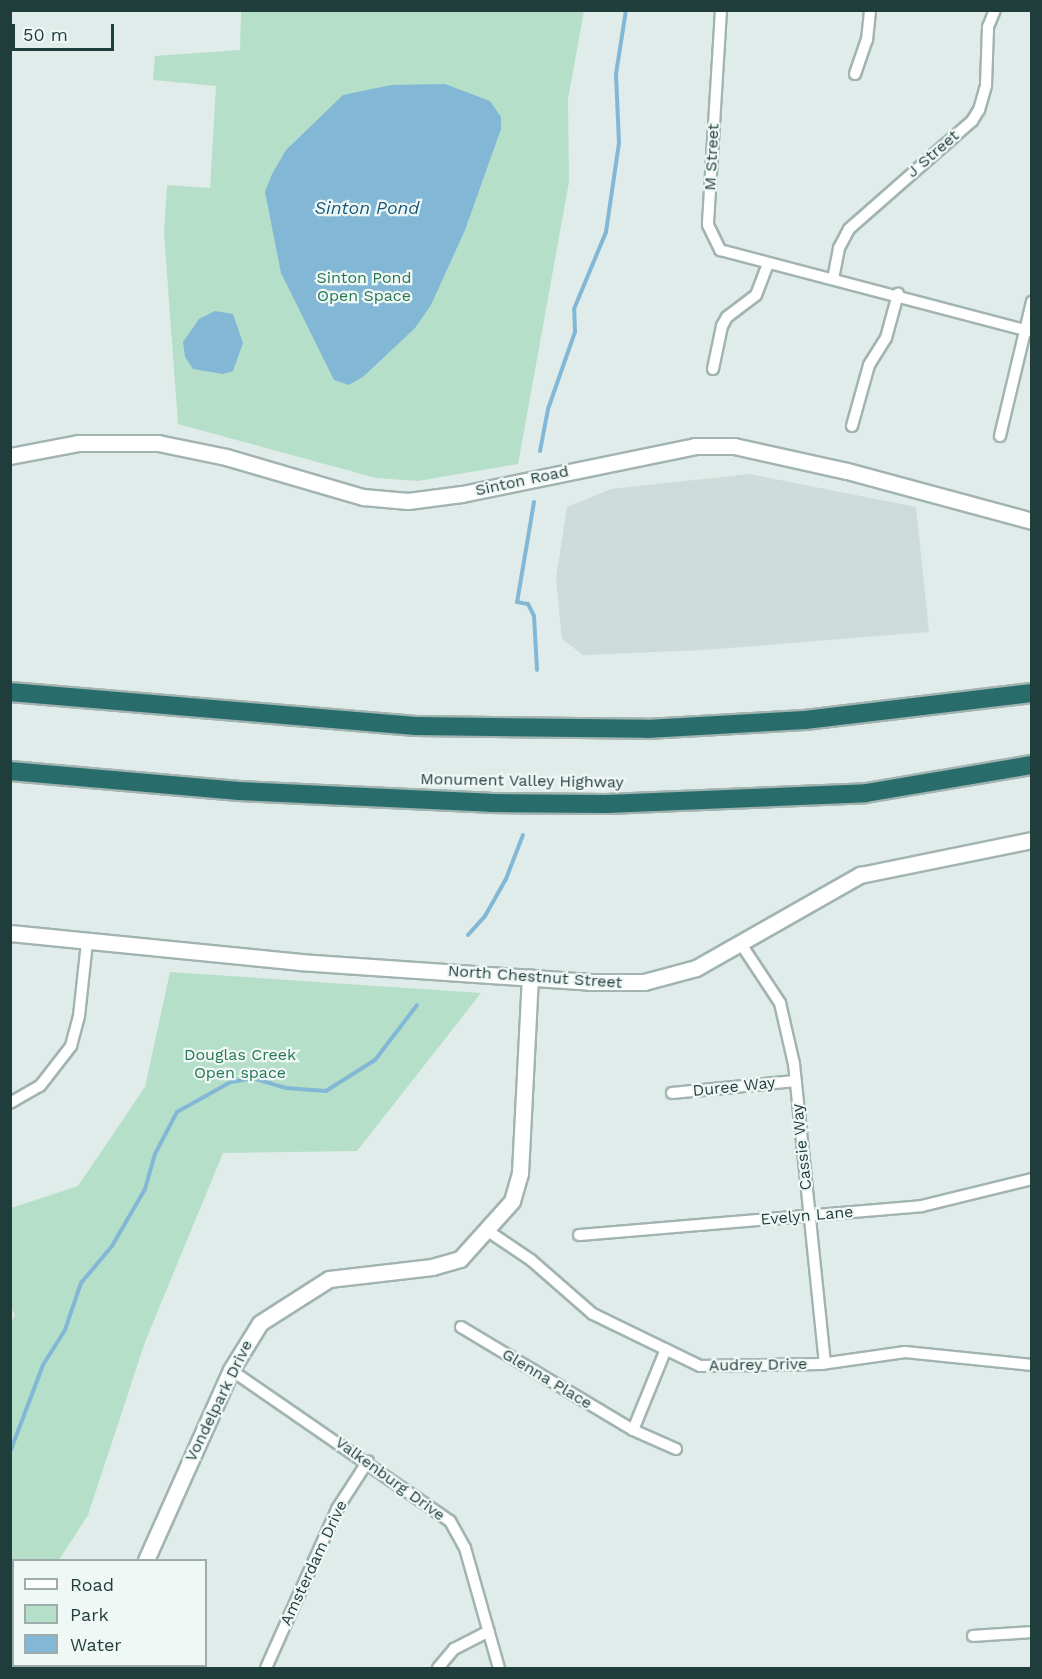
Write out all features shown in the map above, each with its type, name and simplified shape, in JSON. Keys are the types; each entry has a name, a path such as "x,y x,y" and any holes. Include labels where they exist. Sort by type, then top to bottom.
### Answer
{"highway":[{"path":"10,692 340,721 647,729 805,720 1032,693"},
{"name":"Monument Valley Highway","path":"10,771 239,791 490,803 783,799 866,793 1032,765"}],"street":[{"name":"M Street","path":"721,10 708,225 720,250 768,264 898,294 1029,331"},
{"path":"855,74 867,40 870,10"},
{"name":"J Street","path":"833,279 839,248 849,229 972,121 979,110 986,85 988,27 995,10"},
{"path":"713,369 722,326 727,316 756,295 768,264"},
{"path":"852,426 869,365 886,338 898,294"},
{"path":"1000,436 1029,331 1032,302"},
{"name":"Sinton Road","path":"10,456 78,443 158,443 226,457 363,496 408,501 462,494 695,446 734,446 848,471 1032,521"},
{"name":"North Chestnut Street","path":"10,933 87,942 610,983 653,981 696,968 860,875 1032,840"},
{"path":"10,1103 40,1086 71,1046 79,1016 87,942"},
{"name":"Cassie Way","path":"741,944 780,1003 795,1081 825,1363"},
{"name":"Vondelpark Drive","path":"146,1559 231,1370 260,1323 313,1286 346,1275 448,1264 460,1259 488,1231 512,1201 520,1173 530,977"},
{"name":"Duree Way","path":"672,1094 795,1081"},
{"name":"Evelyn Lane","path":"579,1235 922,1206 1032,1179"},
{"name":"Audrey Drive","path":"488,1231 531,1260 593,1314 700,1366 825,1363 905,1352 1032,1365"},
{"name":"Glenna Place","path":"461,1328 633,1430 676,1449"},
{"path":"633,1430 666,1349"},
{"name":"Valkenburg Drive","path":"231,1370 368,1461 450,1521 459,1533 499,1668"},
{"name":"Amsterdam Drive","path":"266,1668 337,1509 368,1461"},
{"path":"438,1668 454,1649 489,1631"},
{"path":"973,1636 1032,1632"}],"shaded area":[{"path":"750,474 916,507 929,632 703,650 583,655 562,639 556,578 567,507 611,489"}],"green space":[{"name":"Sinton Pond Open Space","path":"241,11 584,11 568,99 569,182 518,464 418,481 376,478 178,424 164,232 167,185 210,188 216,86 153,80 155,56 240,50"},
{"name":"Douglas Creek Open space","path":"170,972 481,993 357,1151 223,1153 145,1342 88,1515 60,1559 12,1559 11,1635 10,1325 15,1315 10,1306 11,1208 78,1186 145,1087"}],"water":[{"name":"Sinton Pond","path":"445,84 490,101 501,117 501,129 465,230 431,305 415,328 364,376 349,385 334,380 281,273 265,192 286,150 343,95 391,85"},
{"path":"215,311 233,314 243,343 233,371 223,374 193,369 185,357 183,342 199,319"}],"waterway":[{"path":"540,451 548,409 575,332 574,309 606,232 619,143 616,74 626,10"},
{"path":"534,502 517,602 528,604 534,616 537,670"},
{"path":"468,935 485,916 506,879 523,835"},
{"path":"10,1452 43,1365 65,1330 81,1283 112,1246 145,1189 155,1154 177,1112 231,1082 253,1078 286,1088 326,1091 375,1060 417,1005"}]}
